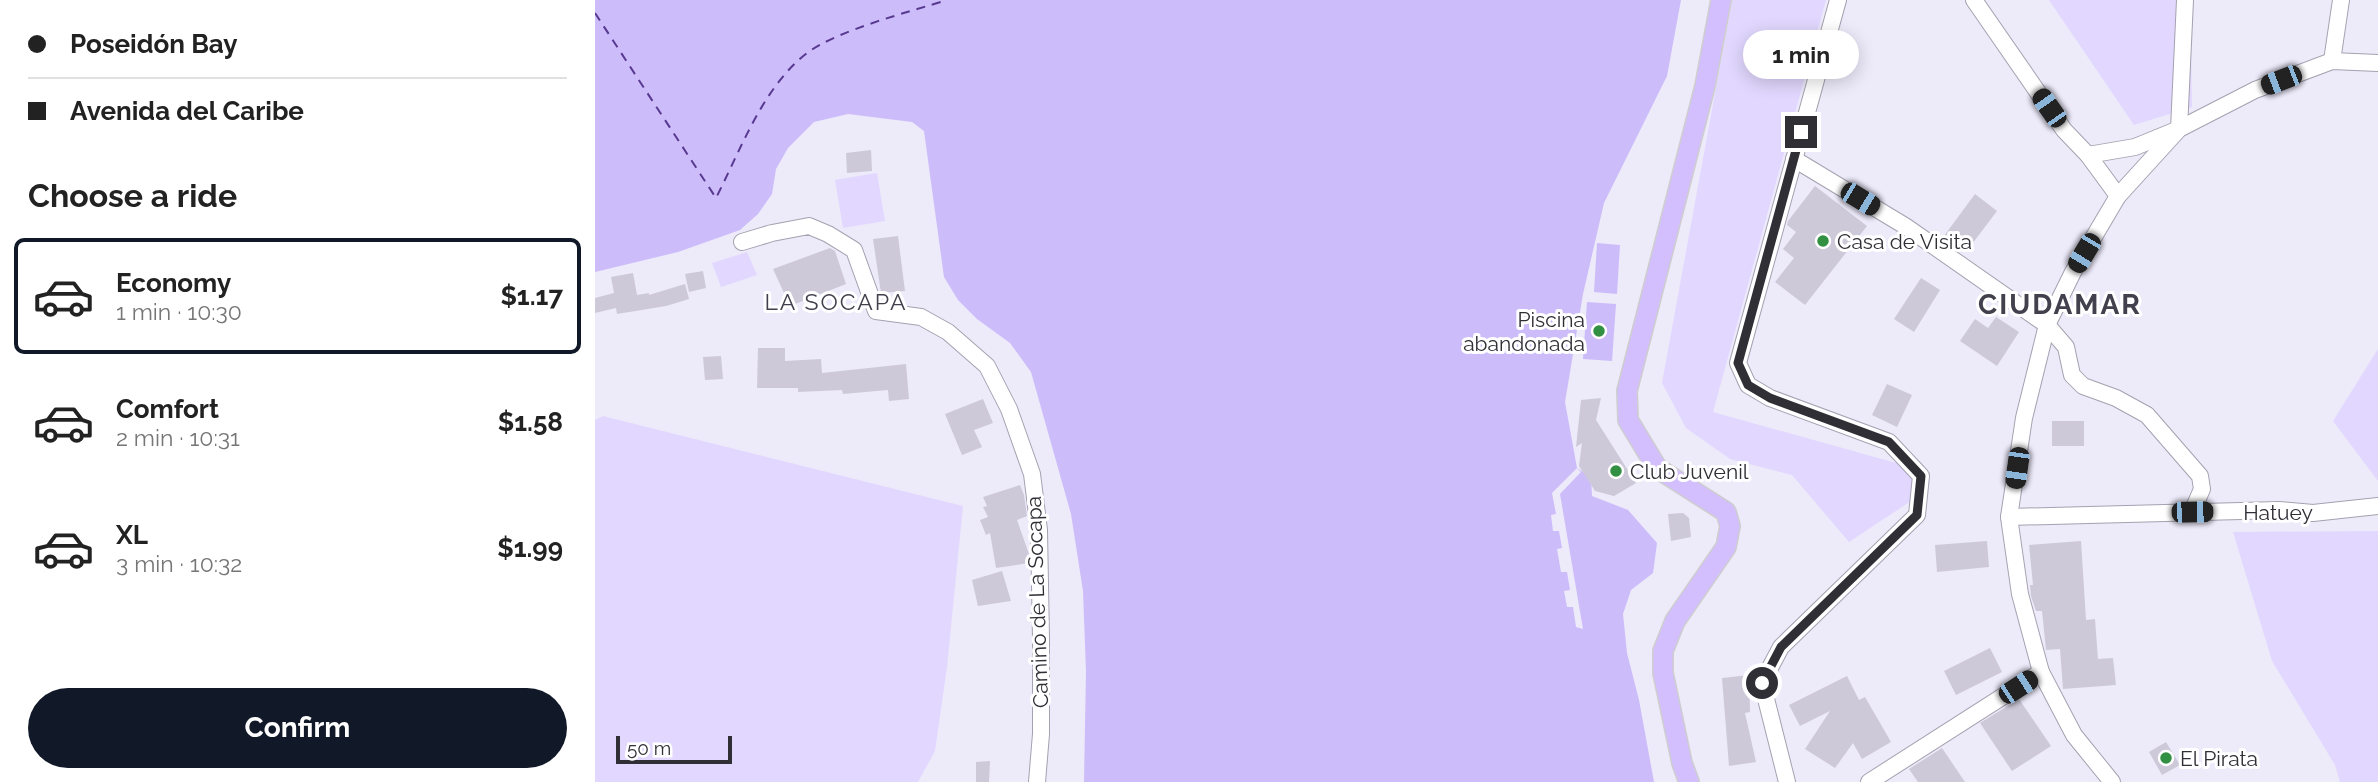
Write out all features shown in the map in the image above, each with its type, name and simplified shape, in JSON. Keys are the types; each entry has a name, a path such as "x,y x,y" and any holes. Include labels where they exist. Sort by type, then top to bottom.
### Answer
{"main road":[{"path":"1689,782 1682,762 1663,673 1663,651 1675,621 1726,547 1730,526 1726,512 1657,468 1628,420 1627,391 1705,86 1721,0"}],"street":[{"path":"1787,782 1762,683 1781,647 1917,515 1921,476 1889,442 1770,398 1748,385 1738,363 1838,0"},
{"path":"1974,0 2064,130 2088,155 2118,197"},
{"path":"2112,782 2074,736 2041,672 2020,594 2009,517 2024,418 2047,325 2073,272 2118,197 2179,129 2185,0"},
{"path":"2332,61 2341,0"},
{"path":"2088,155 2135,147 2179,129 2255,90 2332,61 2378,63"},
{"path":"1794,159 1905,226 2047,325 2066,347 2072,374 2083,386 2116,398 2147,415 2200,476 2202,489 2192,512"},
{"name":"Camino de La Socapa","path":"742,242 809,226 828,233 854,250 876,311 921,317 948,332 987,366 1009,409 1031,474 1039,530 1041,734 1037,782"},
{"name":"Hatuey","path":"2009,517 2279,510 2313,513 2378,506"},
{"path":"1869,782 2041,672"}],"shaded area":[{"path":"595,0 1681,0 1667,76 1604,203 1583,294 1565,402 1577,468 1591,477 1592,496 1628,510 1657,543 1653,573 1631,590 1623,614 1627,653 1639,700 1654,782 1084,782 1086,671 1083,591 1071,514 1031,372 1010,343 977,319 958,300 944,277 924,131 912,122 848,114 814,122 788,148 776,169 772,194 758,214 740,230 678,252 595,272"},
{"path":"1732,0 1826,0 1713,412 1914,468 1911,501 1849,542 1792,475 1730,459 1686,428 1662,383"},
{"path":"2049,0 2190,0 2192,107 2134,125"},
{"path":"877,173 885,221 843,228 835,180"},
{"name":"Piscina abandonada","path":"1597,243 1620,245 1617,294 1594,292"},
{"path":"747,252 757,275 721,287 712,263"},
{"name":"Piscina abandonada","path":"1587,302 1616,304 1612,361 1583,359"},
{"path":"2378,349 2378,481 2333,421"},
{"path":"603,416 963,506 947,667 935,751 918,782 595,782 595,420"},
{"path":"2378,531 2378,782 2340,782 2335,765 2272,661 2233,532"}],"pier":[{"path":"1577,468 1581,472 1560,494 1583,629 1576,627 1573,607 1567,607 1564,591 1570,590 1567,572 1561,572 1557,549 1562,548 1559,531 1553,531 1551,515 1556,514 1552,493"}],"building":[{"path":"871,150 872,171 847,173 846,153"},
{"name":"Casa de Visita","path":"1815,186 1867,226 1805,305 1775,282 1794,258 1783,249 1796,232 1787,225 1788,221"},
{"path":"1975,194 1997,211 1966,252 1944,236"},
{"path":"898,236 905,291 881,293 873,239"},
{"path":"830,248 835,251 846,284 790,306 773,269"},
{"path":"703,271 706,288 689,292 685,274"},
{"path":"633,273 637,295 649,295 685,284 689,299 666,306 617,314 616,308 595,313 595,298 614,293 611,277"},
{"path":"1921,278 1940,290 1914,332 1894,319"},
{"path":"1996,317 2019,332 1997,366 1960,341 1975,319 1988,328"},
{"path":"758,348 785,348 785,361 821,359 822,373 906,364 909,399 889,401 888,390 843,394 842,390 798,392 798,388 757,388"},
{"path":"721,356 723,379 705,380 703,357"},
{"path":"1887,384 1912,395 1897,427 1872,415"},
{"path":"1601,398 1596,420 1636,483 1614,496 1595,491 1579,466 1582,443 1576,447 1581,400"},
{"path":"983,399 993,423 974,430 982,447 962,455 945,414"},
{"path":"2052,421 2084,421 2084,446 2052,446"},
{"path":"1020,485 1027,516 1017,520 1029,554 1029,563 996,568 990,533 986,535 980,520 988,517 983,507 987,506 983,497"},
{"path":"1683,513 1689,518 1691,537 1671,541 1668,514"},
{"path":"1987,541 1989,567 1937,572 1935,545"},
{"path":"2081,541 2086,620 2095,619 2098,659 2113,658 2116,685 2063,689 2060,649 2046,650 2042,611 2036,611 2031,596 2030,585 2033,585 2029,545"},
{"path":"1002,571 1011,601 978,606 972,580"},
{"path":"1990,648 2002,672 1956,695 1944,671"},
{"path":"1749,675 1750,712 1745,713 1756,762 1729,766 1722,678"},
{"path":"1847,676 1859,700 1865,697 1891,742 1862,759 1853,743 1835,768 1805,749 1830,711 1800,726 1789,705"},
{"path":"2019,699 2051,746 2012,771 1980,723"},
{"path":"2166,742 2180,765 2162,775 2149,752"},
{"path":"1942,748 1965,782 1918,782 1909,769"},
{"path":"990,761 989,782 976,782 976,762"}],"ferry route":[{"path":"595,13 716,198 765,101 791,67 807,53 855,29 947,0"}],"place":[{"name":"Casa de Visita","path":"1823,241"},
{"name":"Piscina abandonada","path":"1599,331"},
{"name":"Club Juvenil","path":"1616,471"},
{"name":"El Pirata","path":"2166,758"}],"district":[{"name":"LA SOCAPA","path":"836,301"},
{"name":"CIUDAMAR","path":"2060,304"}],"route":[{"path":"1762,683 1781,647 1917,515 1921,476 1889,442 1770,398 1748,385 1738,363 1801,132"}]}
